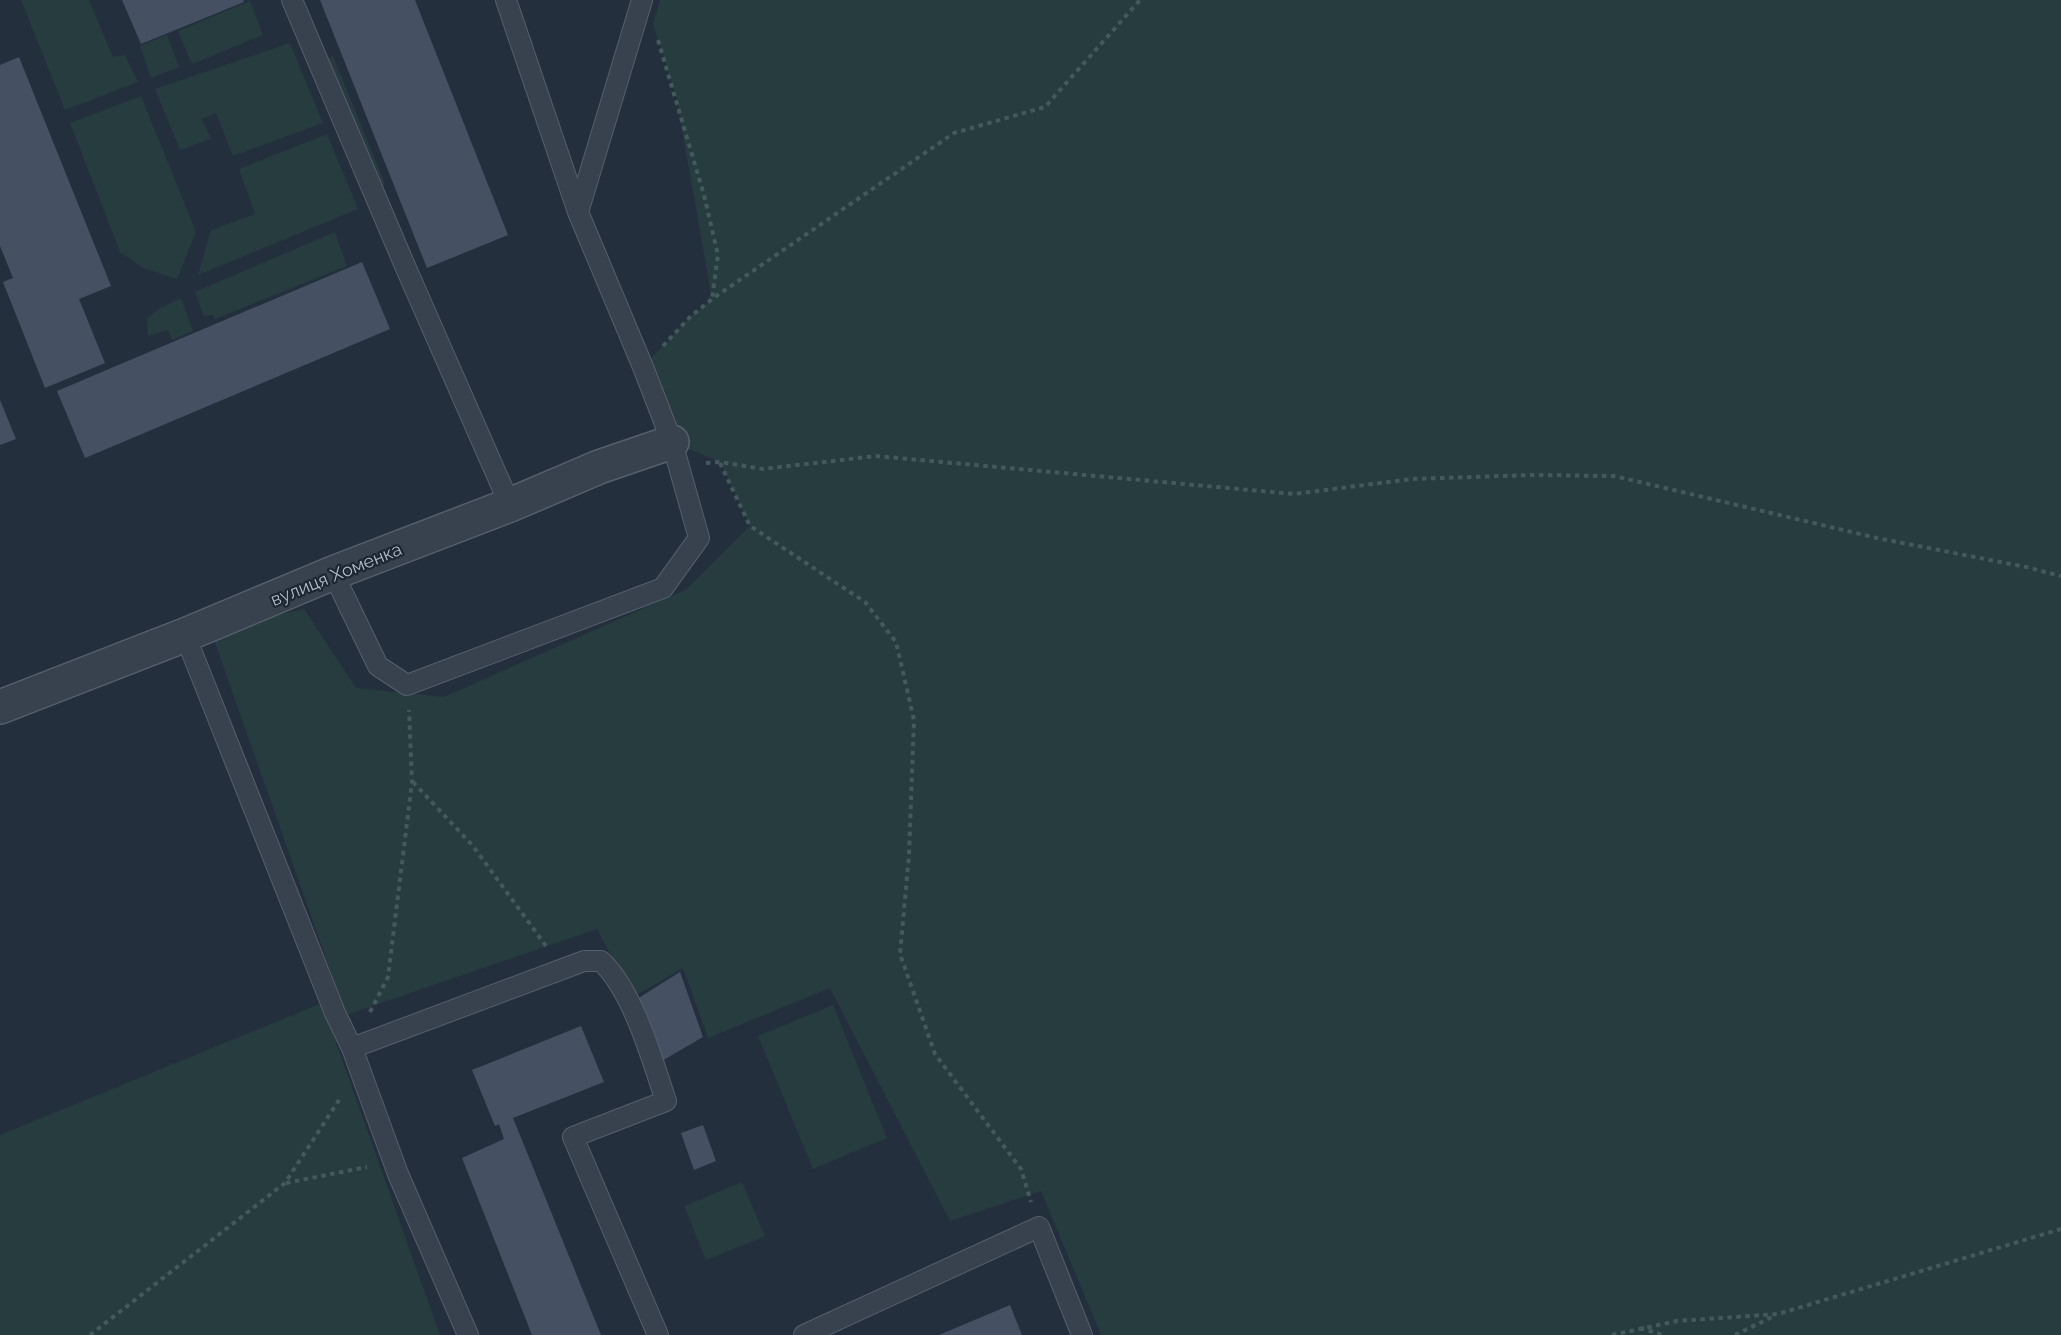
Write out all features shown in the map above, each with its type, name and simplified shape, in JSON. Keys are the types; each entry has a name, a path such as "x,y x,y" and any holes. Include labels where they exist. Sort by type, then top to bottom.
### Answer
{"street":[{"name":"вулиця Хоменка","path":"0,707 185,635 333,573 510,505 598,467 675,453"}],"lane":[{"path":"292,0 510,505"},
{"path":"333,573 378,666 407,685 663,588 699,538 675,453 643,367 578,212 506,0"},
{"path":"578,212 640,5"},
{"path":"185,635 334,1013 352,1048 398,1174 468,1335"},
{"path":"352,1048 584,960 602,961 614,973 622,987 647,1045 666,1101 573,1137 658,1335"},
{"path":"804,1335 1039,1227 1082,1335"}],"path":[{"path":"643,367 690,317 712,299 954,133 1045,107 1140,0"},
{"path":"640,5 653,24 704,195 718,255 712,299"},
{"path":"675,453 763,469 876,456 1294,494 1412,479 1532,475 1614,476 1876,538 2061,576"},
{"path":"720,462 750,526 865,602 896,642 914,720 909,855 900,954 935,1054 1022,1169 1039,1227"},
{"path":"90,1335 285,1184 345,1091 352,1048 388,977 412,782 407,685"},
{"path":"412,782 473,846 562,969"},
{"path":"285,1184 367,1167 398,1174"},
{"path":"1734,1335 1778,1314 2061,1229"},
{"path":"1612,1335 1677,1321 1778,1314"},
{"path":"1638,1328 1663,1335"}],"green space":[{"path":"21,0 89,0 113,57 125,55 138,82 65,110"},
{"path":"660,0 2061,0 2061,1335 1101,1335 1041,1191 950,1221 830,988 708,1038 683,968 633,997 597,929 346,1015 214,640 276,615 304,609 356,688 444,697 687,589 750,526 720,462 672,442 643,367 690,317 712,299 676,96 653,24"},
{"path":"250,1 263,35 192,64 178,31"},
{"path":"167,35 179,67 151,78 140,46"},
{"path":"290,43 323,123 233,156 216,113 202,119 211,139 180,150 155,89"},
{"path":"333,56 385,184 381,186 326,59"},
{"path":"141,96 196,232 177,279 143,268 120,252 70,123"},
{"path":"327,134 358,209 198,275 211,230 255,214 239,169"},
{"path":"335,232 347,266 215,319 213,315 204,316 195,292"},
{"path":"181,298 193,331 172,340 168,330 148,336 147,319 160,308"},
{"path":"322,1003 440,1335 0,1335 0,1135"},
{"path":"833,1005 887,1138 813,1169 758,1036"},
{"path":"742,1182 765,1236 706,1260 684,1206"}],"building":[{"path":"122,0 243,0 244,2 141,44"},
{"path":"320,0 415,0 508,235 427,268"},
{"path":"19,57 111,286 79,299 105,363 45,388 3,282 13,278 0,246 0,65"},
{"path":"362,262 390,329 85,458 57,391"},
{"path":"0,400 16,439 0,445"},
{"path":"680,972 703,1037 660,1062 637,999"},
{"path":"581,1026 604,1082 513,1118 601,1335 532,1335 462,1158 504,1139 499,1124 495,1126 472,1070"},
{"path":"703,1125 716,1161 694,1170 681,1133"},
{"path":"1010,1305 1022,1335 939,1335"}]}
